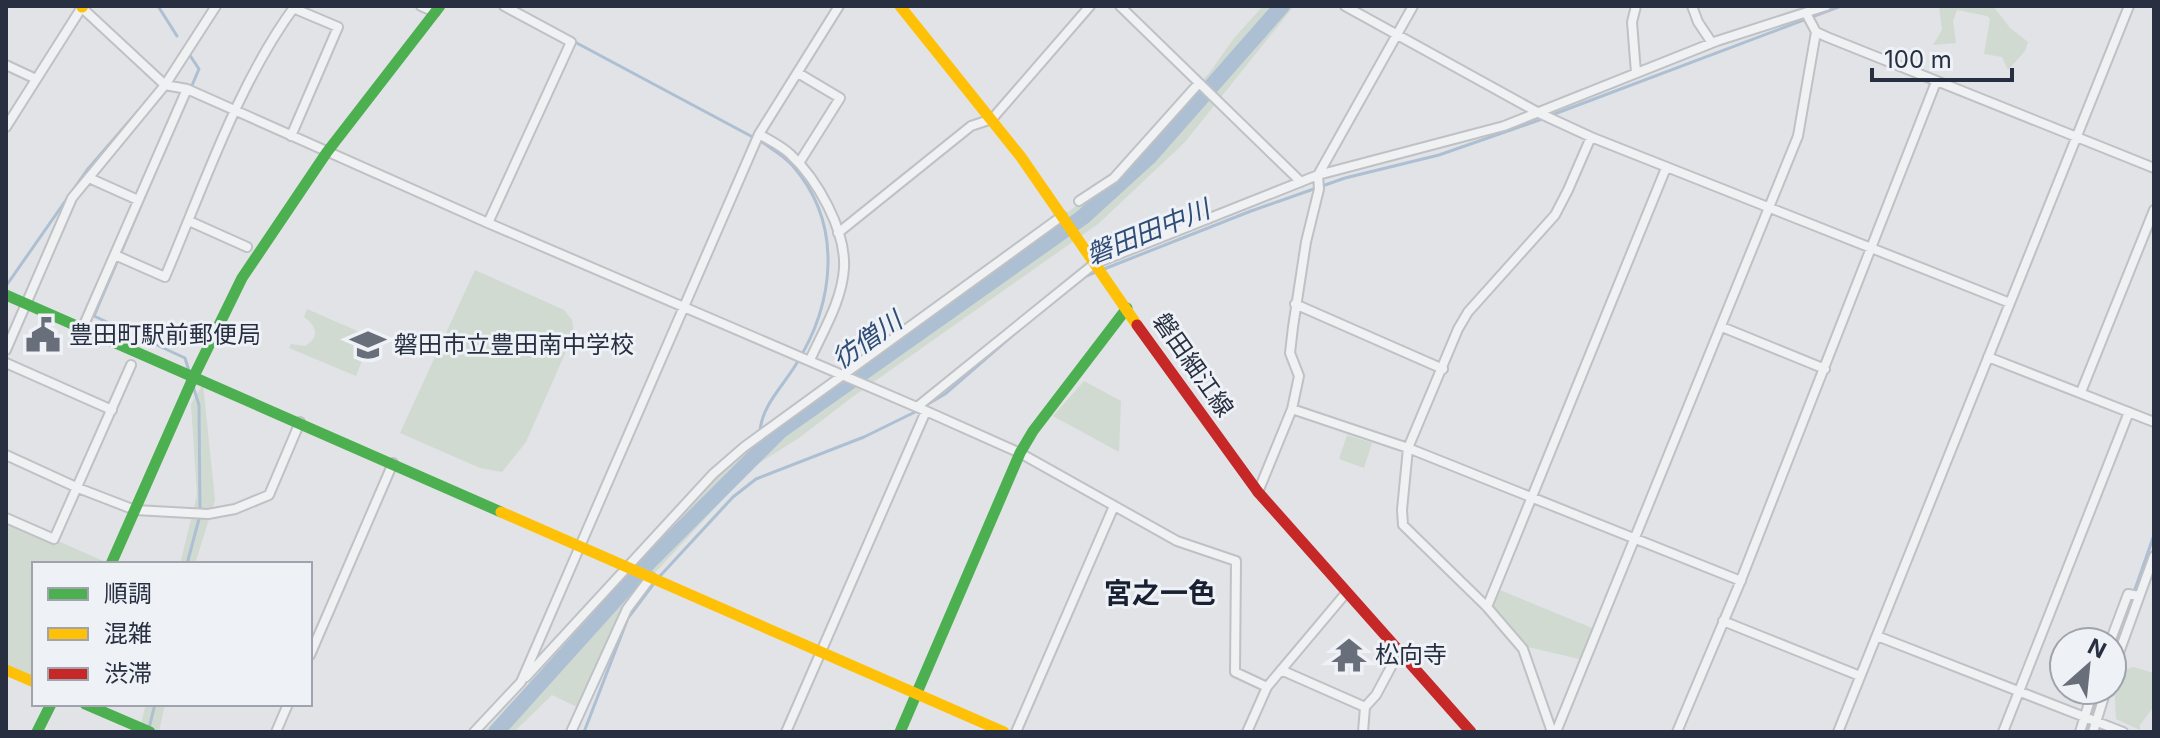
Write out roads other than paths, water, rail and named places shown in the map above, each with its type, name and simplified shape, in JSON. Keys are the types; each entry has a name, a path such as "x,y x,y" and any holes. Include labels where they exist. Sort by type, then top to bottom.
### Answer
{"street":[{"path":"6,127 82,6 165,85 187,89 488,223 845,375 1020,453 1177,541 1236,561 1235,672 1267,687"},
{"path":"6,350 72,198 165,85 216,6"},
{"path":"112,562 194,376 242,278 327,152 437,9 421,6"},
{"path":"488,223 571,42 504,6"},
{"path":"521,682 759,134 839,6"},
{"name":"磐田細江線","path":"900,6 992,119 1258,492 1471,732"},
{"path":"838,233 971,126 992,119 1090,6"},
{"path":"1120,6 1301,182"},
{"path":"1345,6 1539,113 1591,137 2010,303"},
{"path":"1258,492 1292,409 1299,376 1290,353 1295,304 1319,189 1318,175 1413,6"},
{"path":"1636,6 1632,22 1636,73"},
{"path":"1692,6 1712,43"},
{"path":"917,407 1094,264 1318,175 1504,126 1712,43 1826,6"},
{"path":"1838,732 2129,6"},
{"path":"115,255 165,277 271,38 294,7 338,27 291,136"},
{"path":"1554,732 1798,136 1816,32 1806,13"},
{"path":"1816,32 2154,168"},
{"path":"6,65 36,79"},
{"path":"798,73 840,98 799,163"},
{"path":"1677,732 1741,581 1936,82"},
{"path":"1079,201 1114,178 1199,83"},
{"path":"83,327 187,89"},
{"path":"759,134 788,151 817,184 838,233 844,267 837,300 810,360"},
{"path":"1554,732 1523,649 1487,607 1403,525 1402,510 1408,448 1468,312 1555,215 1591,137"},
{"path":"1487,607 1666,168"},
{"path":"89,178 138,200"},
{"path":"2081,392 2154,210"},
{"path":"474,732 713,474 744,447 1062,216"},
{"path":"189,221 247,247"},
{"path":"6,295 581,544 1004,732"},
{"path":"1295,304 1443,369"},
{"path":"900,732 1020,453 1033,431 1127,308"},
{"path":"1722,327 1825,369"},
{"path":"1988,357 2154,422"},
{"path":"6,363 112,410"},
{"path":"6,518 54,539 131,365"},
{"path":"1292,409 1408,448 1741,581"},
{"path":"786,732 926,411"},
{"path":"2003,732 2129,412"},
{"path":"6,455 135,510 208,514 235,509 269,495 300,422"},
{"path":"312,650 393,463"},
{"path":"1016,732 1114,506"},
{"path":"2128,627 2154,556"},
{"path":"571,732 627,609 651,577"},
{"path":"1247,732 1267,687 1346,593"},
{"path":"2116,626 2128,594 2139,596"},
{"path":"1723,621 1860,676"},
{"path":"1877,636 2123,732"},
{"path":"1363,732 1365,707 1376,695 1399,652"},
{"path":"6,670 32,681"},
{"path":"1281,670 1365,707"},
{"path":"37,732 50,706"},
{"path":"89,706 142,730"},
{"path":"276,732 287,706"},
{"path":"2080,732 2088,706"},
{"path":"2093,732 2101,706"}],"waterway":[{"path":"158,6 177,36"},
{"path":"200,24 211,6"},
{"name":"彷僧川","path":"496,732 652,559 780,431 1083,217 1150,156 1282,6"},
{"name":"磐田田中川","path":"1549,116 1841,6"},
{"path":"573,41 762,142 789,162 809,188 820,212 826,238 828,264 825,290 808,342 769,405 760,431"},
{"path":"189,54 199,69 94,316 185,358 189,371"},
{"path":"6,286 87,170 138,111"},
{"name":"磐田田中川","path":"1104,269 1345,178 1439,155 1542,119"},
{"name":"磐田田中川","path":"1081,278 1096,272"},
{"name":"磐田田中川","path":"923,407 945,394 1020,329"},
{"path":"188,562 200,515 199,405 193,386"},
{"name":"磐田田中川","path":"660,576 733,497 756,479 864,437 917,411"},
{"path":"762,438 765,448"},
{"path":"2122,626 2154,535"},
{"name":"磐田田中川","path":"584,732 628,618 655,582"},
{"path":"149,728 154,706"},
{"path":"2086,732 2095,706"}],"place":[{"name":"豊田町駅前郵便局","path":"43,335"},
{"name":"磐田市立豊田南中学校","path":"368,345"},
{"name":"松向寺","path":"1349,655"}],"district":[{"name":"宮之一色","path":"1160,593"}]}
